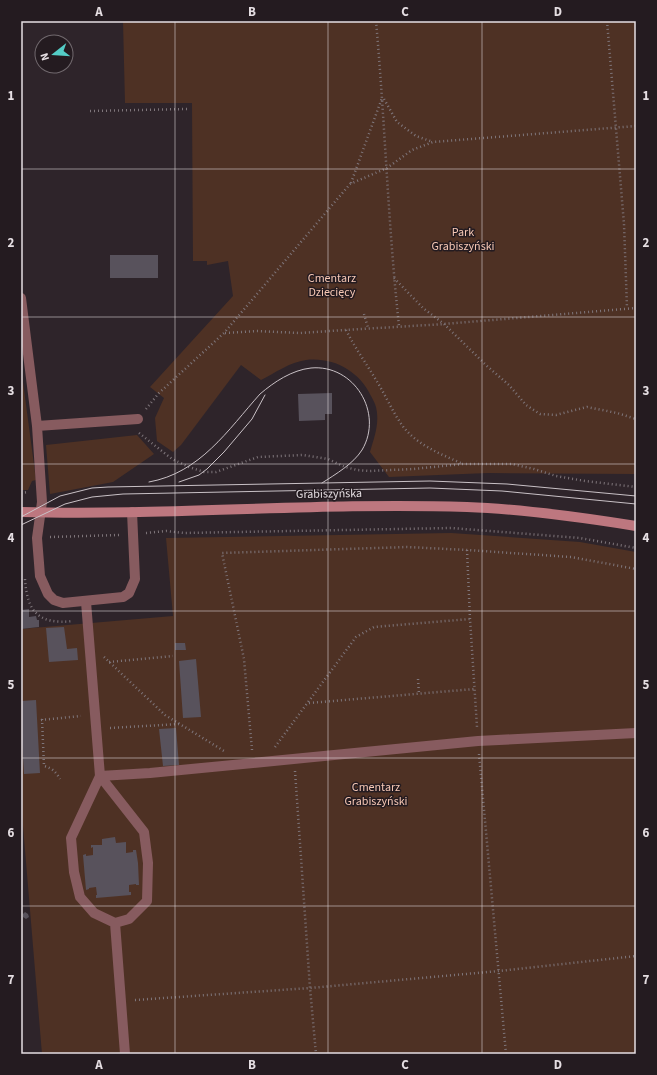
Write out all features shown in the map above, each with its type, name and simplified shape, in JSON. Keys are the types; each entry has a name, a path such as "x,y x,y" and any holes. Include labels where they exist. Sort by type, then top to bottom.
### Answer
{"main road":[{"name":"Grabiszyńska","path":"21,512 132,512 374,506 468,507 538,512 636,526"}],"street":[{"path":"21,298 37,426 42,502 37,538 38,563 43,586 54,600 63,603 86,602 123,597 129,593 135,579 132,512"},
{"path":"37,426 138,420"},
{"path":"86,602 100,776 71,838 74,872 80,897 94,914 115,923 129,919 147,901 148,863 144,832 100,776"},
{"path":"100,776 150,773 478,741 636,733"},
{"path":"115,923 125,1054"}],"path":[{"path":"376,21 383,97 398,326"},
{"path":"607,21 624,224 627,308"},
{"path":"383,97 397,122 416,136 433,142"},
{"path":"138,420 159,393 224,333 350,184 383,97"},
{"path":"90,111 188,109"},
{"path":"350,184 387,168 412,150 433,142 636,126"},
{"path":"394,278 422,308 444,324 487,366 509,384 526,405 540,414 556,415 587,407 617,413 636,419"},
{"path":"224,333 256,331 300,333 444,324 636,308"},
{"path":"364,314 368,328"},
{"path":"346,330 355,348 377,380 403,426 428,448 463,464"},
{"path":"134,432 141,434 172,459 204,472 216,472 258,456 303,455 328,459 345,467 369,471 413,469 463,464 512,464 556,476 636,487"},
{"path":"47,538 166,532 192,533 452,528 580,538 636,548"},
{"path":"249,763 244,659 222,553 407,548 467,550 571,557 636,569"},
{"path":"467,550 478,741 506,1054"},
{"path":"264,762 356,638 374,627 470,619"},
{"path":"90,646 165,715 249,763"},
{"path":"109,662 173,656"},
{"path":"418,679 419,694"},
{"path":"308,703 474,689"},
{"path":"60,779 50,767 44,766 41,720 95,715"},
{"path":"96,729 180,724"},
{"path":"295,759 310,988 316,1054"},
{"path":"121,1001 310,988 499,972 636,956"}],"green space":[{"name":"Park Grabiszyński","path":"123,21 636,21 636,474 488,473 389,477 370,452 376,430 377,413 375,403 366,387 353,373 336,363 316,360 306,360 294,363 261,380 241,365 181,445 173,452 157,441 155,418 164,398 150,387 233,296 228,261 207,265 207,261 193,261 192,103 125,103"},
{"path":"21,367 36,480 32,481 28,490 21,490"},
{"path":"137,435 154,454 113,482 50,494 46,445"},
{"name":"Cmentarz Grabiszyński","path":"451,533 580,542 636,552 636,1054 42,1054 21,802 21,629 173,616 166,538"}],"building":[{"path":"110,255 158,255 158,278 110,278"},
{"path":"332,393 332,414 325,414 325,420 299,421 298,394"},
{"path":"29,609 29,617 36,616 37,620 39,620 39,627 21,629 21,610"},
{"path":"64,627 67,649 77,648 78,660 49,662 46,628"},
{"path":"175,643 185,643 186,650 175,650"},
{"path":"196,659 201,717 183,718 179,661"},
{"path":"36,700 40,773 24,774 21,701"},
{"path":"176,728 179,765 163,766 159,729"},
{"path":"115,837 116,843 126,842 126,853 136,850 139,885 129,885 129,892 131,892 131,895 96,898 96,887 86,890 83,855 93,855 93,847 91,848 91,845 102,845 102,839"},
{"path":"25,912 29,917 26,919 23,917"}],"tram line":[{"path":"149,482 167,477 183,470 198,460 212,448 260,394 277,381 290,374 311,368 326,369 340,374 352,382 361,394 367,407 369,421 368,436 362,450 354,460 322,483"},
{"path":"179,482 199,475 224,452 252,419 265,395"},
{"path":"21,517 60,496 92,488 108,487 430,481 507,484 636,496"},
{"path":"21,525 65,504 92,497 123,494 430,488 502,491 636,504"}],"park label":[{"name":"Cmentarz Dziecięcy","path":"332,285"}]}
